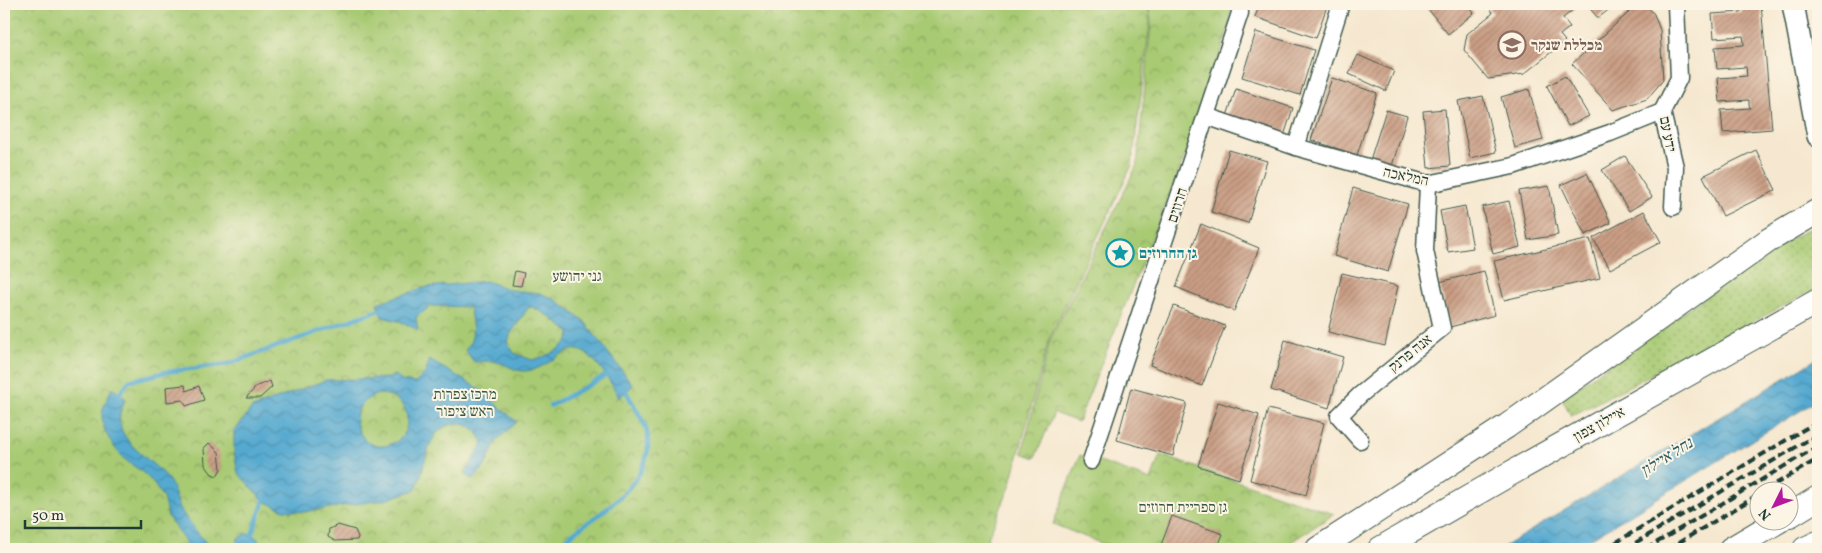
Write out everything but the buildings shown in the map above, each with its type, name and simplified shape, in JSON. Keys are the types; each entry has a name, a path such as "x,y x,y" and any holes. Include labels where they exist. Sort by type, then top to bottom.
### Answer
{"highway":[{"path":"1318,549 1507,426 1770,240 1818,212"},
{"name":"איילון צפון","path":"1380,549 1818,301"},
{"path":"1800,509 1818,498"},
{"path":"1731,549 1763,530"},
{"path":"1805,549 1818,543"}],"main road":[{"path":"1793,4 1818,136"}],"street":[{"name":"חרוזים","path":"1091,462 1240,12 1239,4"},
{"path":"1296,147 1341,4"},
{"name":"ידע עם","path":"1673,208 1675,167 1662,112 1679,78 1676,4"},
{"name":"המלאכה","path":"1206,116 1296,147 1428,184 1513,166 1610,133 1662,112"},
{"name":"אנה פרנק","path":"1360,440 1339,416 1360,395 1442,328 1425,251 1428,184"}],"green space":[{"name":"גני יהושע","path":"4,4 1148,4 1150,23 1132,165 1049,339 1010,487 983,549 4,549"},
{"name":"גן החרוזים","path":"1149,4 1231,4 1229,26 1202,114 1078,422 1054,413 1035,458 1022,453 1050,340 1137,165 1151,23"},
{"path":"1818,224 1818,288 1571,416 1562,398 1772,249"},
{"name":"גן ספריית חרוזים","path":"1080,455 1151,480 1160,455 1334,514 1280,549 1115,549 1053,524"}],"water":[{"path":"486,281 511,290 540,293 556,300 585,322 633,385 619,398 600,367 579,350 566,352 539,368 526,371 494,361 474,362 465,350 469,345 472,335 469,307 431,306 416,317 418,330 402,322 382,317 377,303 427,287","holes":["532,307 549,316 570,333 565,343 556,351 532,360 514,353 508,343 510,335 528,308"]},
{"name":"נחל איילון","path":"1818,358 1818,400 1574,549 1500,549"},
{"path":"429,360 478,388 517,422 497,440 485,466 475,478 469,478 465,473 483,443 475,430 461,424 449,425 440,430 434,438 415,490 388,499 304,512 284,510 264,501 238,473 234,451 234,432 252,408 326,380 390,378 395,375 402,381 415,383 426,372","holes":["378,394 394,397 404,407 407,420 406,428 403,436 390,445 378,446 368,442 360,433 356,423 358,412 364,402"]},
{"path":"112,388 126,399 120,412 120,424 124,434 131,444 167,478 172,485 184,515 211,549 190,549 168,517 163,498 154,484 146,475 123,458 112,444 105,431 102,418 103,408"},
{"path":"248,533 258,539 259,549 237,549 238,538"}],"waterway":[{"path":"119,394 129,381 166,372 228,364 379,310"},
{"path":"550,406 607,375"},
{"path":"559,549 571,535 626,492 641,470 646,458 647,432 626,391"},
{"path":"252,534 264,501"}],"railway":[{"path":"1605,549 1818,421"},
{"path":"1625,549 1818,434"},
{"path":"1646,549 1818,446"},
{"path":"1782,480 1818,459"},
{"path":"1668,549 1750,500"}],"place":[{"name":"מכללת שנקר","path":"1512,45"},
{"name":"גן החרוזים","path":"1120,253"}],"park label":[{"name":"מרכז צפרות ראש ציפור","path":"465,402"}]}
